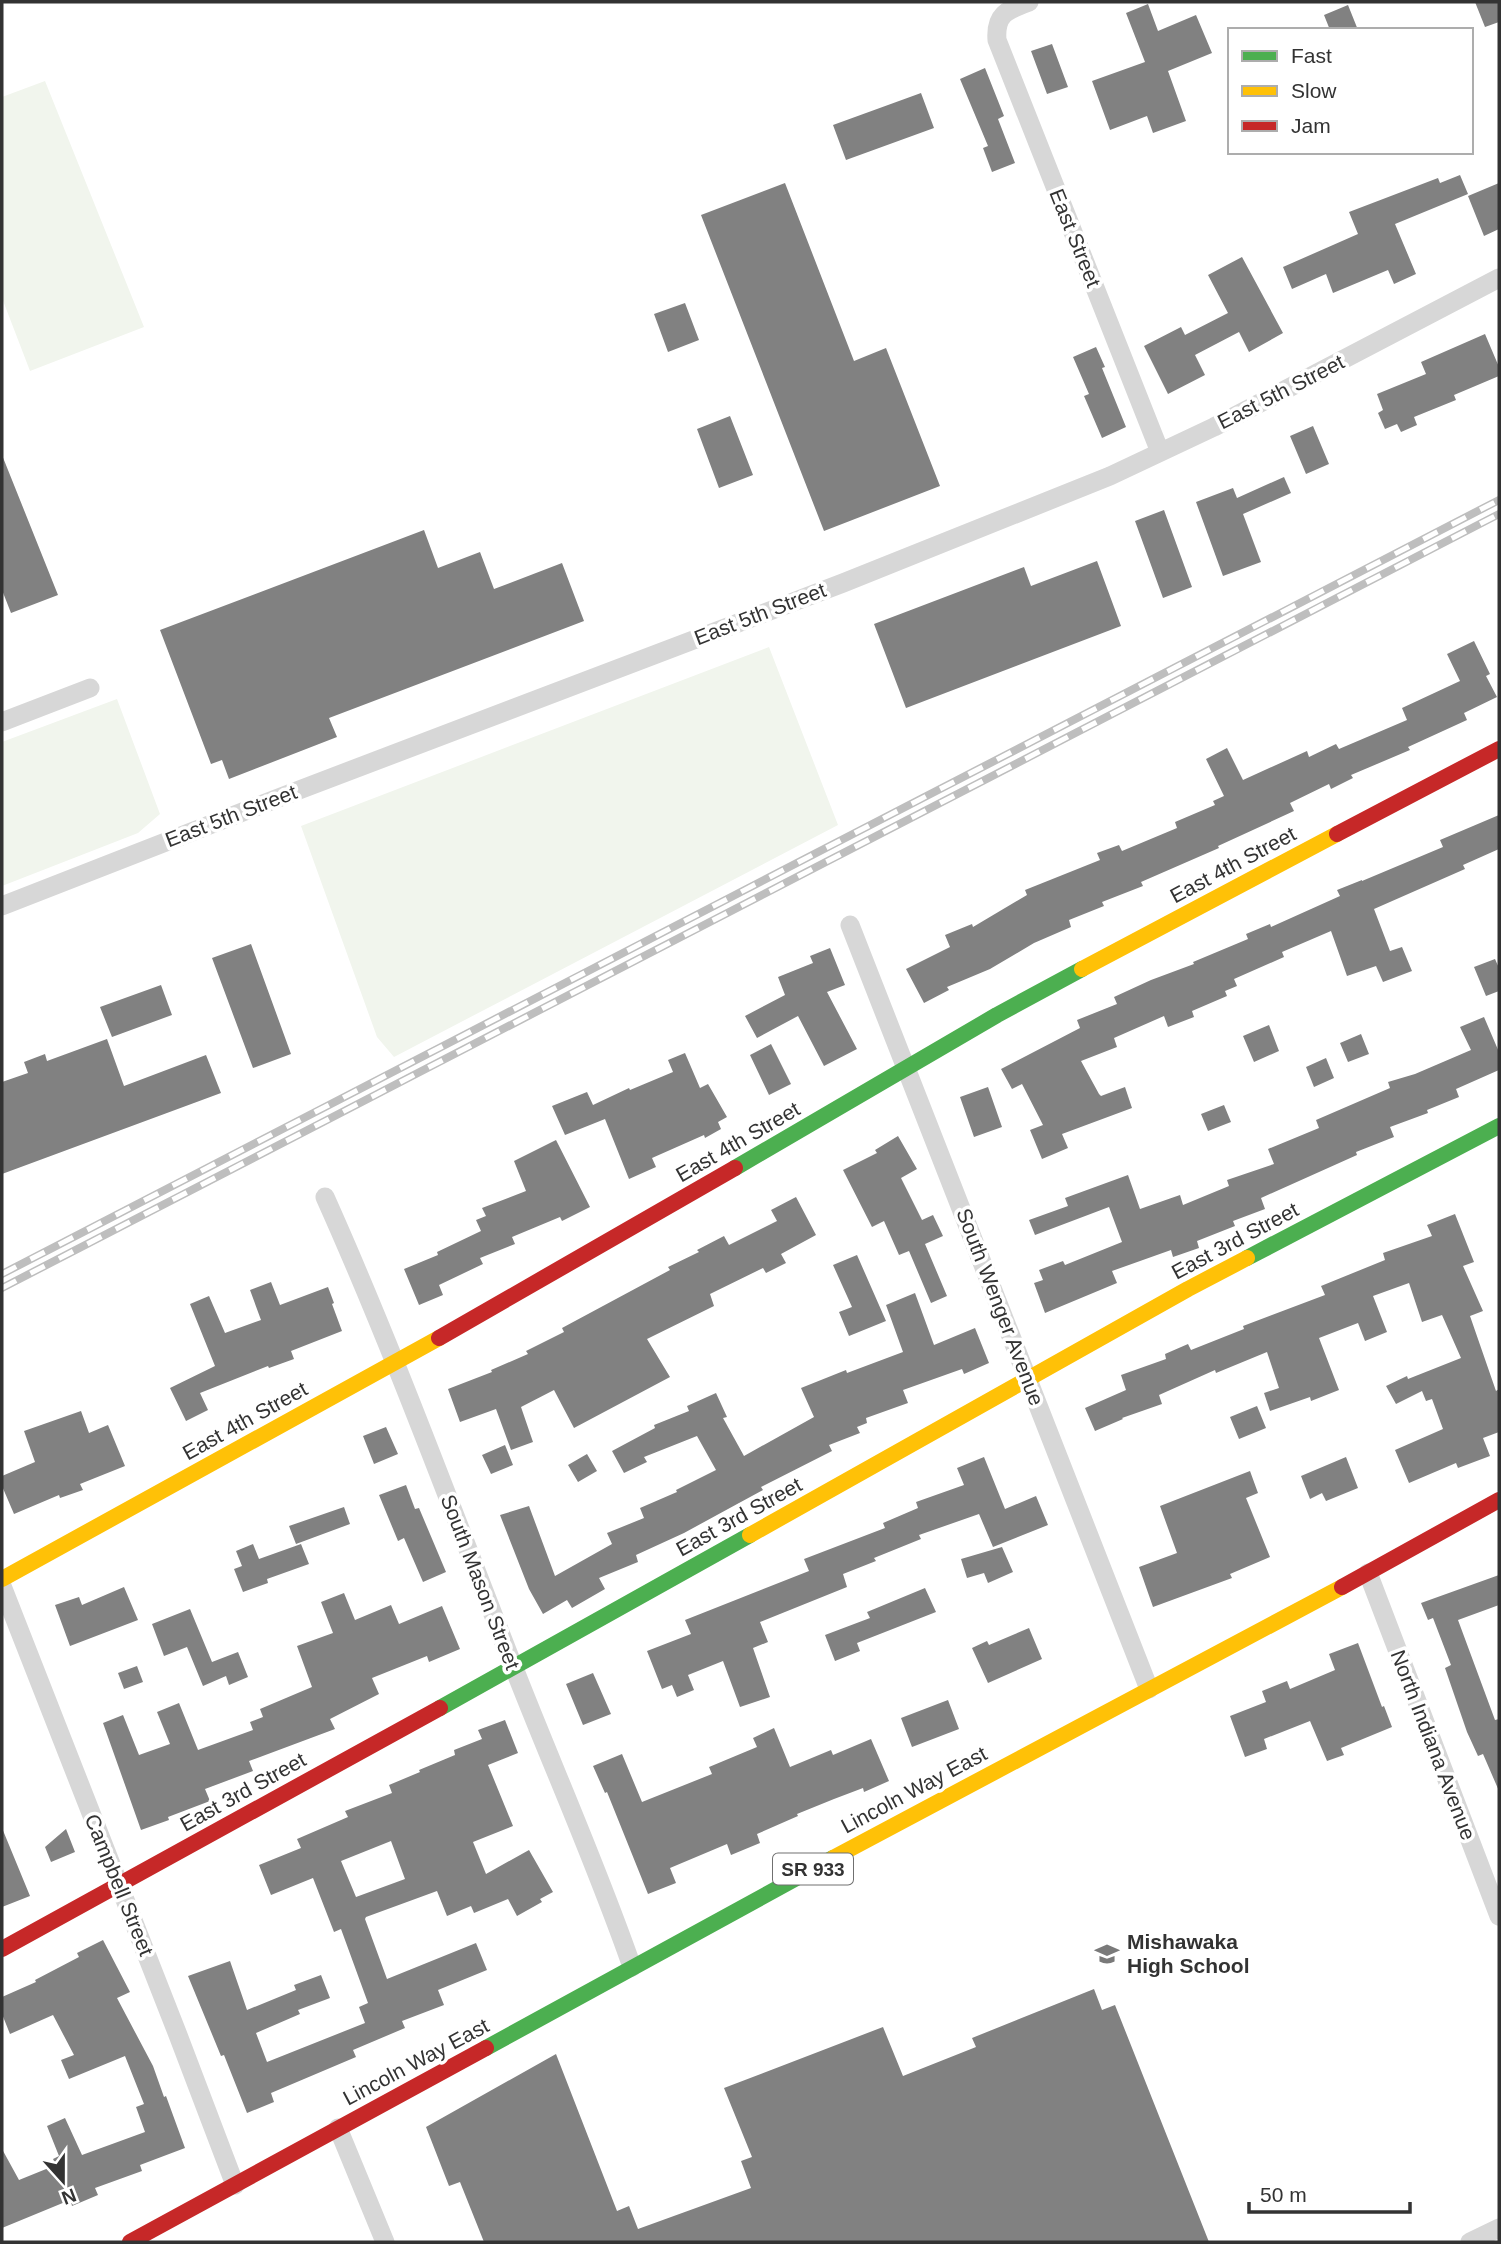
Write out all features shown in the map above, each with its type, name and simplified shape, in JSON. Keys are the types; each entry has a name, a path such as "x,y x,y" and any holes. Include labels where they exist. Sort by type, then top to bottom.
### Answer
{"street":[{"name":"East Street","path":"1028,2 1010,9 998,22 997,40 1160,452"},
{"name":"East 5th Street","path":"2,906 248,809 834,587 1110,476 1296,385 1499,278"},
{"path":"2,722 90,688"},
{"name":"East 4th Street","path":"2,1579 583,1257 997,1015 1499,749"},
{"name":"South Wenger Avenue","path":"850,925 1149,1689"},
{"name":"East 3rd Street","path":"2,1949 514,1667 1188,1289 1499,1126"},
{"name":"South Mason Street","path":"325,1197 395,1363 574,1813 632,1967"},
{"name":"Lincoln Way East","path":"130,2242 632,1967 1368,1573 1499,1500"},
{"name":"North Indiana Avenue","path":"1368,1573 1499,1916"},
{"name":"Campbell Street","path":"2,1586 235,2185"},
{"path":"338,2128 385,2242"},
{"path":"1470,2242 1499,2228"}],"shaded area":[{"path":"45,81 144,327 30,371 2,298 2,97"},
{"path":"769,647 838,825 394,1057 377,1037 301,826"},
{"path":"117,699 160,814 138,833 2,886 2,742"}],"building":[{"path":"1475,2 1499,2 1499,22 1485,27"},
{"path":"1148,4 1158,31 1196,15 1212,53 1168,71 1186,121 1153,133 1147,116 1110,130 1092,81 1145,62 1126,13"},
{"path":"1348,5 1357,28 1329,28 1324,15"},
{"path":"1052,44 1068,87 1047,94 1031,51"},
{"path":"985,68 1004,116 998,119 1015,163 992,172 983,148 988,146 960,79"},
{"path":"921,93 934,128 846,160 833,125"},
{"path":"1460,175 1468,194 1395,224 1416,274 1394,284 1388,270 1333,293 1326,274 1292,289 1283,267 1358,234 1349,212 1438,178 1440,183"},
{"path":"785,183 854,361 886,348 940,486 824,531 701,215"},
{"path":"1499,183 1499,229 1484,236 1468,196"},
{"path":"1242,257 1283,333 1249,352 1239,332 1195,355 1205,375 1168,394 1144,346 1181,327 1185,335 1228,313 1208,275"},
{"path":"685,303 699,340 668,352 654,314"},
{"path":"1485,334 1499,367 1499,376 1454,395 1456,400 1414,417 1417,425 1401,432 1397,424 1385,429 1378,413 1383,410 1377,394 1426,374 1421,362"},
{"path":"1096,347 1126,427 1102,438 1084,396 1089,394 1073,357"},
{"path":"730,416 753,475 719,488 697,429"},
{"path":"1313,426 1329,464 1306,474 1290,436"},
{"path":"2,455 58,595 11,613 2,590"},
{"path":"1284,477 1291,493 1243,514 1261,562 1223,576 1196,502 1233,488 1237,498"},
{"path":"1164,510 1192,587 1163,598 1135,521"},
{"path":"424,530 438,568 480,552 494,589 562,563 584,621 329,718 337,737 229,779 222,760 211,764 160,630"},
{"path":"1097,561 1121,626 906,708 874,624 1024,567 1031,586"},
{"path":"1474,641 1490,674 1486,676 1497,697 1464,713 1467,720 1408,747 1410,750 1351,775 1353,778 1331,789 1329,784 1290,803 1294,811 1141,882 1143,886 1102,902 1104,906 1069,920 1071,927 1034,943 990,969 947,987 949,990 924,1003 906,969 950,947 945,935 972,924 973,927 1027,895 1025,890 1100,860 1097,853 1119,845 1122,851 1177,828 1175,822 1215,805 1213,801 1224,796 1206,759 1227,748 1243,780 1307,751 1309,757 1336,744 1339,749 1407,720 1402,708 1460,681 1447,654"},
{"path":"1499,815 1499,849 1463,865 1465,869 1374,909 1390,951 1402,947 1412,971 1383,982 1376,966 1347,976 1331,931 1282,952 1284,957 1234,979 1237,986 1225,991 1227,996 1192,1011 1194,1017 1168,1027 1164,1016 1114,1038 1117,1047 1081,1061 1101,1096 1125,1087 1132,1108 1062,1134 1068,1148 1042,1159 1030,1130 1043,1125 1022,1084 1012,1089 1001,1069 1080,1028 1077,1020 1117,1004 1114,997 1248,939 1246,934 1270,924 1271,927 1340,896 1337,890 1443,847 1440,840"},
{"path":"251,944 291,1054 253,1068 212,958"},
{"path":"830,948 845,985 827,992 857,1049 824,1066 798,1016 757,1038 745,1016 785,995 778,977 813,963 810,956"},
{"path":"1495,959 1499,968 1499,991 1486,996 1474,967"},
{"path":"161,985 172,1015 112,1037 100,1007"},
{"path":"1484,1017 1499,1052 1499,1070 1456,1089 1459,1097 1427,1110 1428,1113 1390,1127 1394,1137 1356,1152 1357,1155 1261,1198 1265,1209 1233,1221 1235,1226 1197,1241 1199,1248 1173,1257 1171,1250 1112,1271 1117,1283 1045,1313 1034,1283 1043,1280 1039,1270 1063,1261 1065,1265 1122,1242 1109,1207 1035,1235 1029,1220 1068,1206 1065,1198 1128,1175 1140,1209 1180,1195 1183,1205 1229,1186 1227,1180 1274,1164 1268,1149 1319,1128 1316,1120 1390,1088 1388,1082 1415,1074 1471,1050 1460,1027"},
{"path":"1269,1025 1279,1051 1254,1062 1243,1036"},
{"path":"1361,1034 1369,1054 1348,1062 1340,1043"},
{"path":"107,1039 124,1086 206,1055 221,1093 2,1174 2,1082 28,1073 24,1062 45,1054 47,1061"},
{"path":"771,1044 791,1084 769,1095 750,1055"},
{"path":"685,1053 700,1088 708,1084 727,1117 718,1122 721,1129 652,1158 656,1167 629,1179 605,1119 565,1135 552,1106 587,1092 593,1105 673,1072 668,1060"},
{"path":"1326,1058 1334,1078 1314,1087 1306,1067"},
{"path":"988,1087 1002,1127 974,1137 960,1097"},
{"path":"1224,1105 1231,1122 1208,1131 1201,1114"},
{"path":"898,1136 917,1169 901,1178 922,1220 933,1215 943,1236 925,1244 947,1296 931,1303 909,1251 899,1255 884,1221 872,1227 843,1170 877,1153 875,1150"},
{"path":"556,1140 590,1207 562,1221 560,1217 512,1237 515,1244 480,1258 483,1264 439,1285 443,1295 419,1305 404,1269 438,1255 437,1252 481,1231 476,1220 486,1216 482,1208 526,1191 514,1161"},
{"path":"796,1197 816,1235 781,1254 786,1263 766,1273 763,1268 710,1294 714,1306 647,1339 670,1377 574,1428 554,1390 521,1407 533,1442 511,1450 496,1409 460,1422 448,1389 528,1354 526,1351 564,1332 562,1328 670,1270 668,1267 724,1236 729,1245 777,1221 771,1210"},
{"path":"1455,1214 1474,1262 1463,1266 1483,1311 1470,1316 1496,1391 1499,1389 1499,1432 1483,1438 1490,1456 1458,1468 1456,1463 1409,1483 1395,1450 1443,1429 1432,1399 1426,1401 1422,1391 1396,1404 1386,1386 1461,1358 1442,1315 1422,1322 1409,1283 1373,1296 1387,1332 1365,1341 1358,1323 1319,1338 1339,1390 1311,1401 1310,1397 1270,1411 1264,1393 1279,1388 1267,1352 1216,1373 1215,1370 1159,1395 1162,1404 1095,1431 1085,1408 1126,1390 1121,1375 1166,1359 1165,1354 1188,1344 1191,1350 1244,1329 1243,1326 1325,1295 1321,1286 1385,1260 1383,1253 1432,1236 1427,1225"},
{"path":"857,1255 886,1321 849,1336 839,1312 852,1307 833,1265"},
{"path":"271,1282 280,1305 328,1287 342,1331 291,1351 294,1359 269,1368 268,1366 200,1393 208,1410 186,1421 170,1388 215,1366 190,1304 209,1296 225,1333 261,1320 250,1290"},
{"path":"915,1293 934,1345 975,1328 989,1363 964,1374 962,1369 903,1390 908,1403 866,1418 867,1423 857,1427 860,1433 829,1445 832,1451 761,1487 763,1490 684,1533 636,1555 638,1562 599,1578 605,1589 572,1608 567,1600 543,1614 529,1589 500,1515 529,1506 555,1576 612,1544 607,1533 644,1518 640,1508 677,1492 676,1490 716,1470 697,1436 644,1457 647,1462 624,1473 612,1451 655,1428 654,1425 689,1411 687,1406 716,1393 727,1417 723,1418 744,1456 814,1417 801,1388 903,1352 886,1305"},
{"path":"1257,1406 1266,1428 1239,1439 1230,1417"},
{"path":"81,1411 89,1433 108,1425 125,1466 80,1484 83,1490 60,1498 59,1495 14,1514 2,1486 2,1476 35,1462 24,1431"},
{"path":"386,1427 398,1454 374,1464 363,1436"},
{"path":"505,1445 513,1465 491,1474 482,1455"},
{"path":"587,1454 597,1471 578,1482 568,1465"},
{"path":"984,1457 1005,1509 1036,1496 1048,1525 993,1547 979,1514 919,1535 921,1539 843,1574 847,1587 760,1622 768,1642 753,1648 770,1697 740,1707 723,1661 688,1675 694,1690 677,1697 672,1685 662,1689 647,1651 691,1634 685,1620 809,1571 804,1559 885,1528 883,1523 918,1508 916,1502 964,1485 957,1468"},
{"path":"1346,1457 1358,1488 1326,1501 1322,1493 1310,1499 1301,1476"},
{"path":"1250,1471 1258,1493 1246,1498 1270,1557 1230,1574 1232,1578 1153,1607 1139,1567 1177,1553 1160,1506"},
{"path":"406,1485 415,1509 419,1508 446,1572 423,1582 404,1538 398,1541 379,1495"},
{"path":"344,1507 350,1524 296,1544 289,1526"},
{"path":"253,1544 259,1559 301,1544 309,1564 267,1579 268,1583 243,1592 234,1569 242,1566 236,1551"},
{"path":"1002,1547 1013,1572 988,1583 984,1573 967,1578 961,1559"},
{"path":"1499,1575 1499,1605 1458,1620 1495,1720 1499,1719 1499,1791 1483,1754 1478,1756 1467,1732 1445,1668 1451,1665 1433,1618 1428,1620 1421,1603"},
{"path":"124,1587 138,1620 70,1646 55,1605 79,1597 82,1605"},
{"path":"925,1588 936,1612 857,1643 860,1651 835,1661 825,1635 870,1618 867,1612"},
{"path":"344,1593 355,1620 391,1605 399,1624 442,1606 460,1649 429,1662 427,1656 372,1678 379,1694 330,1719 335,1729 249,1761 253,1771 205,1789 210,1801 141,1830 103,1723 123,1715 139,1755 170,1744 157,1712 179,1703 198,1750 253,1730 250,1722 263,1717 260,1709 312,1687 297,1646 333,1633 321,1602"},
{"path":"190,1609 212,1662 238,1652 248,1677 229,1685 226,1676 203,1686 187,1647 164,1656 152,1624"},
{"path":"1029,1628 1042,1659 988,1683 972,1648 987,1641 989,1645"},
{"path":"1358,1643 1392,1727 1341,1748 1344,1755 1327,1761 1310,1721 1264,1739 1267,1749 1245,1757 1230,1716 1266,1702 1262,1691 1287,1681 1290,1689 1335,1670 1329,1654"},
{"path":"137,1666 143,1682 124,1689 118,1673"},
{"path":"593,1673 611,1714 583,1725 566,1684"},
{"path":"948,1700 959,1729 912,1747 901,1718"},
{"path":"505,1720 518,1753 488,1765 513,1826 473,1842 486,1874 529,1850 553,1892 540,1899 542,1902 517,1916 508,1899 474,1913 471,1906 447,1916 437,1891 366,1917 387,1979 476,1943 487,1970 438,1990 444,2005 402,2021 405,2028 353,2050 356,2057 271,2093 274,2102 247,2113 188,1976 230,1961 247,2010 296,1990 294,1985 321,1975 330,1998 298,2010 300,2014 256,2033 267,2062 365,2023 359,2007 368,2003 341,1929 334,1932 313,1878 271,1895 259,1865 301,1848 297,1839 348,1817 345,1811 392,1793 389,1785 455,1755 454,1750 482,1739 478,1730","holes":["391,1841 405,1879 356,1897 341,1861"]},
{"path":"774,1728 790,1767 831,1750 833,1755 871,1739 889,1781 864,1792 863,1788 797,1814 798,1816 757,1834 760,1843 731,1855 727,1844 670,1868 676,1883 648,1894 607,1792 605,1793 593,1766 622,1754 642,1802 712,1774 709,1767 757,1747 753,1738"},
{"path":"2,1828 30,1896 2,1907"},
{"path":"66,1829 75,1852 51,1862 45,1847"},
{"path":"103,1940 130,1992 117,1998 153,2066 185,2148 140,2165 142,2171 95,2188 98,2195 72,2206 70,2200 2,2228 2,2149 19,2180 56,2165 53,2159 59,2156 47,2126 65,2118 82,2155 145,2132 136,2107 144,2104 125,2056 69,2079 61,2060 74,2055 53,2015 10,2034 2,2014 2,1997 36,1982 35,1980 79,1957 77,1953"},
{"name":"Mishawaka High School","path":"1094,1989 1102,2010 1115,2005 1209,2242 484,2242 460,2182 449,2186 426,2127 556,2054 617,2211 629,2206 638,2229 751,2188 741,2161 752,2157 724,2088 883,2027 903,2076 976,2047 972,2038"}],"railway":[{"path":"2,1274 1499,500"},
{"path":"2,1288 1499,514"}],"traffic: fast":[{"path":"735,1168 997,1015 1082,969"},
{"path":"1247,1258 1499,1126"},
{"path":"440,1708 750,1535"},
{"path":"486,2048 833,1858"}],"traffic: slow":[{"path":"1082,969 1337,834"},
{"path":"750,1535 1247,1258"},
{"path":"2,1579 439,1338"},
{"path":"833,1858 1342,1587"}],"traffic: jam":[{"path":"1337,834 1499,749"},
{"path":"439,1338 735,1168"},
{"path":"1342,1587 1499,1500"},
{"path":"2,1949 440,1708"},
{"path":"130,2242 486,2048"}],"place":[{"name":"Mishawaka High School","path":"1107,1954"}]}
